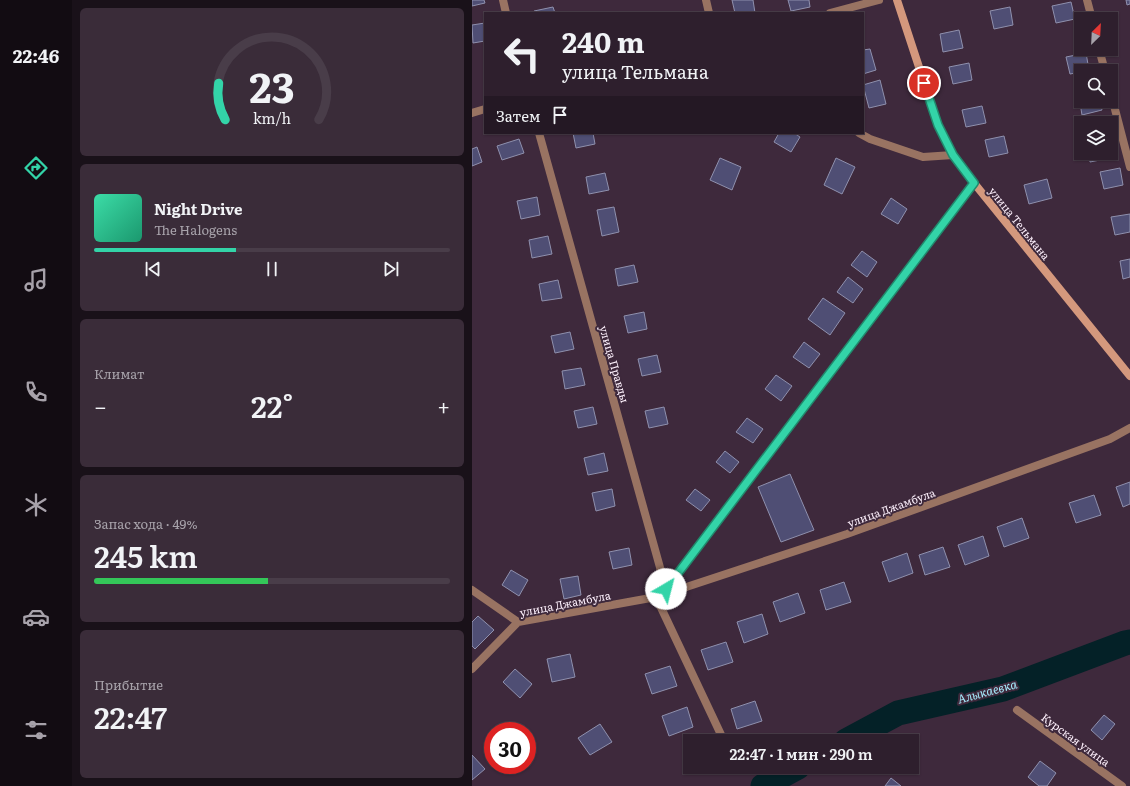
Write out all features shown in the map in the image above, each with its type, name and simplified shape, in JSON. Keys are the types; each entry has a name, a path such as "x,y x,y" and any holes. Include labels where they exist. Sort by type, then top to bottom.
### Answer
{"main road":[{"name":"улица Тельмана","path":"897,0 938,125 953,155 1130,376"}],"street":[{"path":"503,0 506,12"},
{"path":"706,0 709,12"},
{"path":"834,12 880,0"},
{"path":"1087,0 1090,12"},
{"path":"1115,108 1130,167"},
{"path":"472,113 484,109"},
{"name":"улица Правды","path":"539,134 666,589"},
{"path":"861,134 870,139 923,157 953,155"},
{"path":"721,734 656,597 666,589 974,183"},
{"name":"улица Джамбула","path":"472,669 518,622 656,597 847,534 1110,439 1130,428"},
{"path":"472,590 518,622"},
{"name":"Курская улица","path":"1017,710 1122,786"}],"building":[{"path":"472,0 484,0 485,3 472,6"},
{"path":"732,0 753,0 755,12 735,12"},
{"path":"788,0 809,0 810,7 791,11"},
{"path":"1126,0 1130,0 1130,4 1127,5"},
{"path":"1071,2 1074,19 1056,23 1052,6"},
{"path":"553,7 555,12 534,12"},
{"path":"1010,7 1013,25 994,29 990,11"},
{"path":"484,23 484,41 473,43 472,25"},
{"path":"959,30 963,48 943,52 940,34"},
{"path":"870,49 876,70 864,74 864,50"},
{"path":"1074,55 1087,56 1088,64 1074,64 1074,73 1070,74 1066,57"},
{"path":"969,63 972,80 953,84 949,67"},
{"path":"880,80 886,104 869,108 864,85"},
{"path":"982,106 986,123 966,127 962,110"},
{"path":"1081,108 1102,108 1102,110 1082,115"},
{"path":"573,134 593,134 595,144 576,148"},
{"path":"778,134 796,134 800,137 791,152 774,142"},
{"path":"1004,136 1008,153 989,157 985,140"},
{"path":"519,139 524,153 502,160 497,146"},
{"path":"477,147 482,162 472,166 472,149"},
{"path":"720,158 741,167 732,190 710,180"},
{"path":"836,158 855,167 842,194 824,185"},
{"path":"1090,160 1100,160 1090,162"},
{"path":"1120,168 1123,185 1104,189 1100,172"},
{"path":"605,173 609,190 589,194 586,177"},
{"path":"1047,179 1052,198 1029,204 1024,185"},
{"path":"537,197 540,215 521,219 517,201"},
{"path":"891,198 907,209 898,224 881,214"},
{"path":"614,207 619,232 602,236 597,210"},
{"path":"1130,214 1130,232 1115,235 1111,217"},
{"path":"548,236 552,254 532,258 529,240"},
{"path":"862,251 877,262 867,277 851,265"},
{"path":"1130,259 1130,277 1123,279 1120,261"},
{"path":"634,265 638,282 618,286 615,269"},
{"path":"848,277 863,289 853,303 837,292"},
{"path":"558,280 562,298 542,301 539,284"},
{"path":"823,298 845,313 830,335 808,319"},
{"path":"644,312 647,329 628,333 624,316"},
{"path":"570,332 574,349 555,353 551,336"},
{"path":"804,342 820,354 809,368 793,357"},
{"path":"657,355 661,372 642,376 638,359"},
{"path":"581,368 585,385 565,389 562,371"},
{"path":"776,375 792,386 781,401 765,389"},
{"path":"593,407 597,424 578,428 574,411"},
{"path":"664,407 668,424 649,428 645,411"},
{"path":"747,418 763,429 753,443 736,432"},
{"path":"725,451 739,462 730,473 716,462"},
{"path":"604,453 608,471 588,475 584,458"},
{"path":"790,474 814,530 781,542 758,487"},
{"path":"1130,482 1130,504 1123,507 1116,487"},
{"path":"612,489 615,506 596,511 592,493"},
{"path":"695,489 710,500 701,511 686,500"},
{"path":"1094,495 1101,515 1076,523 1069,503"},
{"path":"1022,518 1029,538 1004,547 997,527"},
{"path":"983,536 989,556 965,565 958,545"},
{"path":"943,547 950,567 925,575 919,555"},
{"path":"629,548 632,565 613,569 609,552"},
{"path":"907,553 913,573 889,582 882,562"},
{"path":"511,570 528,580 519,596 502,585"},
{"path":"578,576 581,595 564,599 560,579"},
{"path":"844,582 851,602 826,610 820,590"},
{"path":"798,593 805,613 780,622 773,602"},
{"path":"762,614 768,634 744,643 737,622"},
{"path":"478,616 494,630 475,649 472,646 472,622"},
{"path":"726,642 733,662 708,670 701,650"},
{"path":"570,654 575,677 552,682 547,659"},
{"path":"670,666 677,686 652,694 645,674"},
{"path":"515,669 532,684 520,698 503,682"},
{"path":"755,701 762,721 737,729 731,709"},
{"path":"687,707 693,727 669,736 662,716"},
{"path":"1104,715 1115,724 1102,740 1091,730"},
{"path":"600,724 612,742 590,755 578,738"},
{"path":"472,755 484,768 484,770 472,780"},
{"path":"1040,761 1056,773 1047,786 1039,786 1028,777"},
{"path":"891,778 901,786 885,786"}],"waterway":[{"name":"Алыкаевка","path":"859,734 898,713 1003,689 1130,642"},
{"name":"Алыкаевка","path":"763,786 785,774"}],"route":[{"path":"666,589 974,183 953,155 938,125 924,83"}]}
